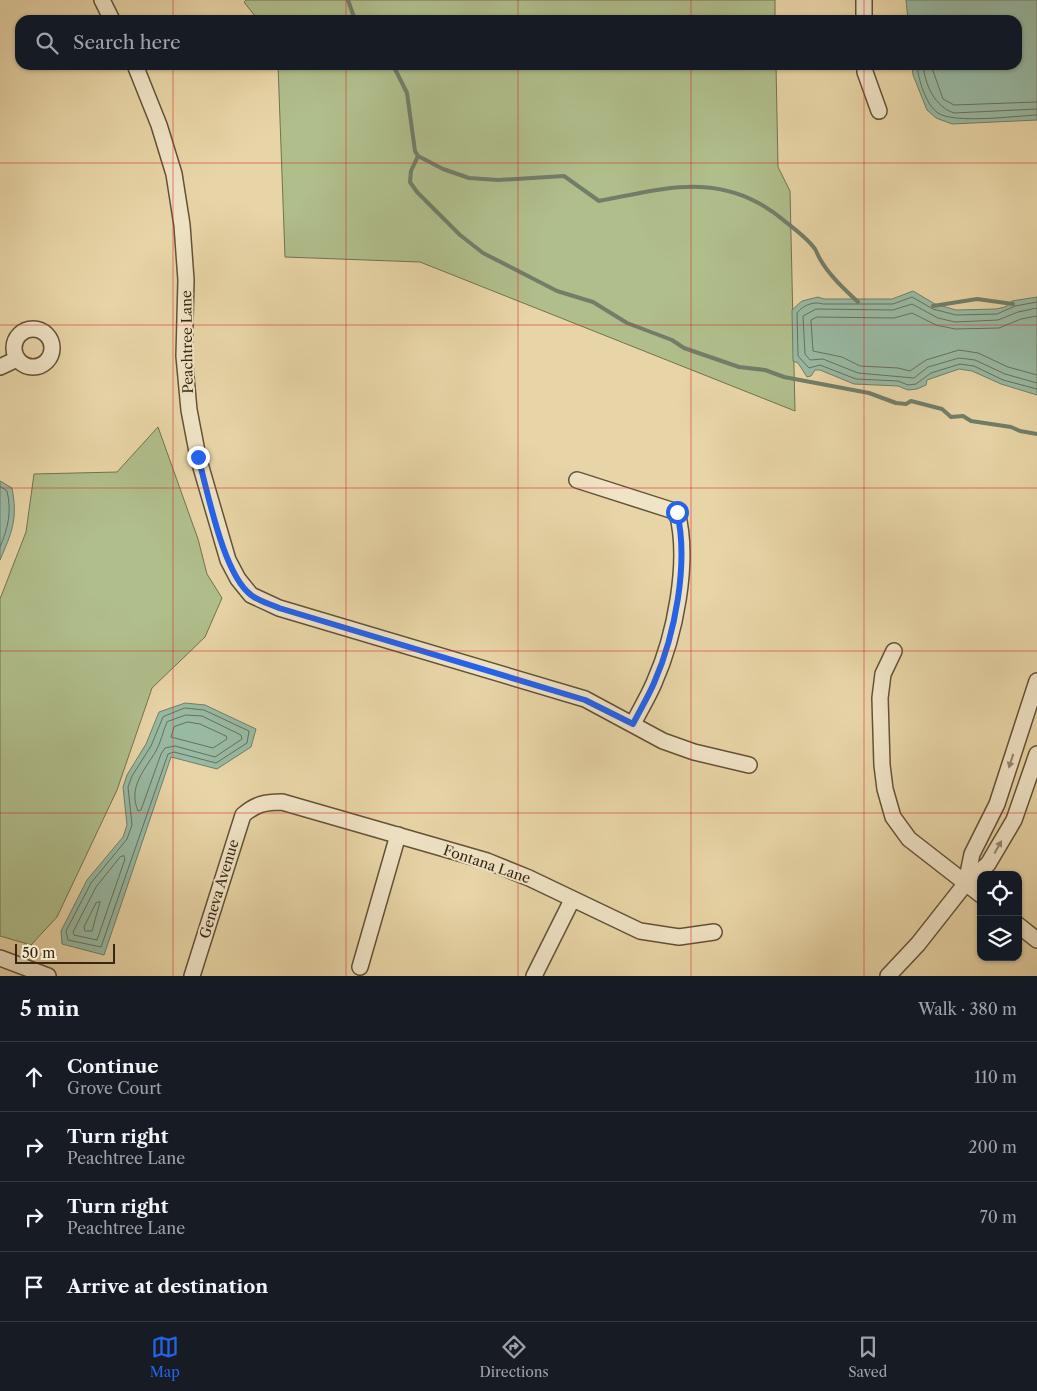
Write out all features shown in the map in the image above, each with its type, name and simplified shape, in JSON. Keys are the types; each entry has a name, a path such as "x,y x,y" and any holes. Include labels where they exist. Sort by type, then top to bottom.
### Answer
{"street":[{"path":"102,0 110,15"},
{"path":"864,0 864,15"},
{"name":"Peachtree Lane","path":"138,70 159,125 174,174 182,225 186,280 184,356 189,410 198,457 228,560 238,579 251,595 279,608 585,700 663,741 694,752 749,765"},
{"path":"865,70 879,111"},
{"path":"0,367 17,359"},
{"path":"577,480 677,512 681,530 679,590 670,637 654,683 633,724"},
{"path":"894,651 883,674 880,698 882,765 885,789 893,817 909,839 977,891"},
{"path":"966,882 972,854 997,804 1037,681"},
{"path":"1017,741 1037,749"},
{"path":"888,976 918,944 966,882 988,864 1014,820 1037,754"},
{"name":"Fontana Lane","path":"254,806 266,802 282,802 487,861 529,878 640,932 680,937 714,932"},
{"name":"Geneva Avenue","path":"192,976 237,830 243,815 254,806"},
{"path":"360,966 398,835"},
{"path":"534,976 572,900"},
{"path":"1022,928 1037,940"},
{"path":"0,958 48,976"}],"shaded area":[{"path":"246,0 775,0 775,15 254,15 244,2"},
{"path":"278,70 776,70 778,167 790,191 795,411 420,262 285,257"},
{"path":"158,427 198,539 207,574 222,598 205,637 152,688 117,790 57,917 31,945 0,936 0,599 26,532 34,474 117,472"}],"water":[{"path":"906,0 1037,0 1037,120 952,124 936,118 927,110 913,75 912,70 1022,70 1022,15 908,15"},
{"path":"913,291 935,304 956,310 996,309 1005,307 1012,301 1037,297 1037,395 1001,384 972,371 959,369 927,380 926,385 917,389 908,390 898,386 854,384 820,370 815,370 811,376 807,377 798,363 793,361 792,310 802,301 818,297 824,299 892,299"},
{"path":"0,481 12,488 14,517 11,533 0,560"},
{"path":"185,703 205,705 256,729 251,747 217,769 171,757 104,955 62,944 61,931 87,880 123,837 127,825 123,787 127,775 146,744 159,712"}],"waterway":[{"path":"348,0 353,15"},
{"path":"396,70 407,93 415,151 418,156 443,169 469,178 498,180 564,176 599,201 650,191 697,187 720,189 742,195 764,206 805,238 815,249 832,276 858,302"},
{"path":"418,156 411,171 410,182 417,192 460,235 483,253 557,291 593,302 627,323 672,340 684,348 739,367 765,370 784,377 869,393 896,403 906,404 911,401 942,409 951,417 963,416 971,421 1011,427 1020,431 1037,434"},
{"path":"933,306 977,299 1013,304"}],"route":[{"path":"198,457 228,560 238,579 251,595 279,608 557,690 585,700 633,724 654,683 670,637 679,590 681,530 677,512"}]}
